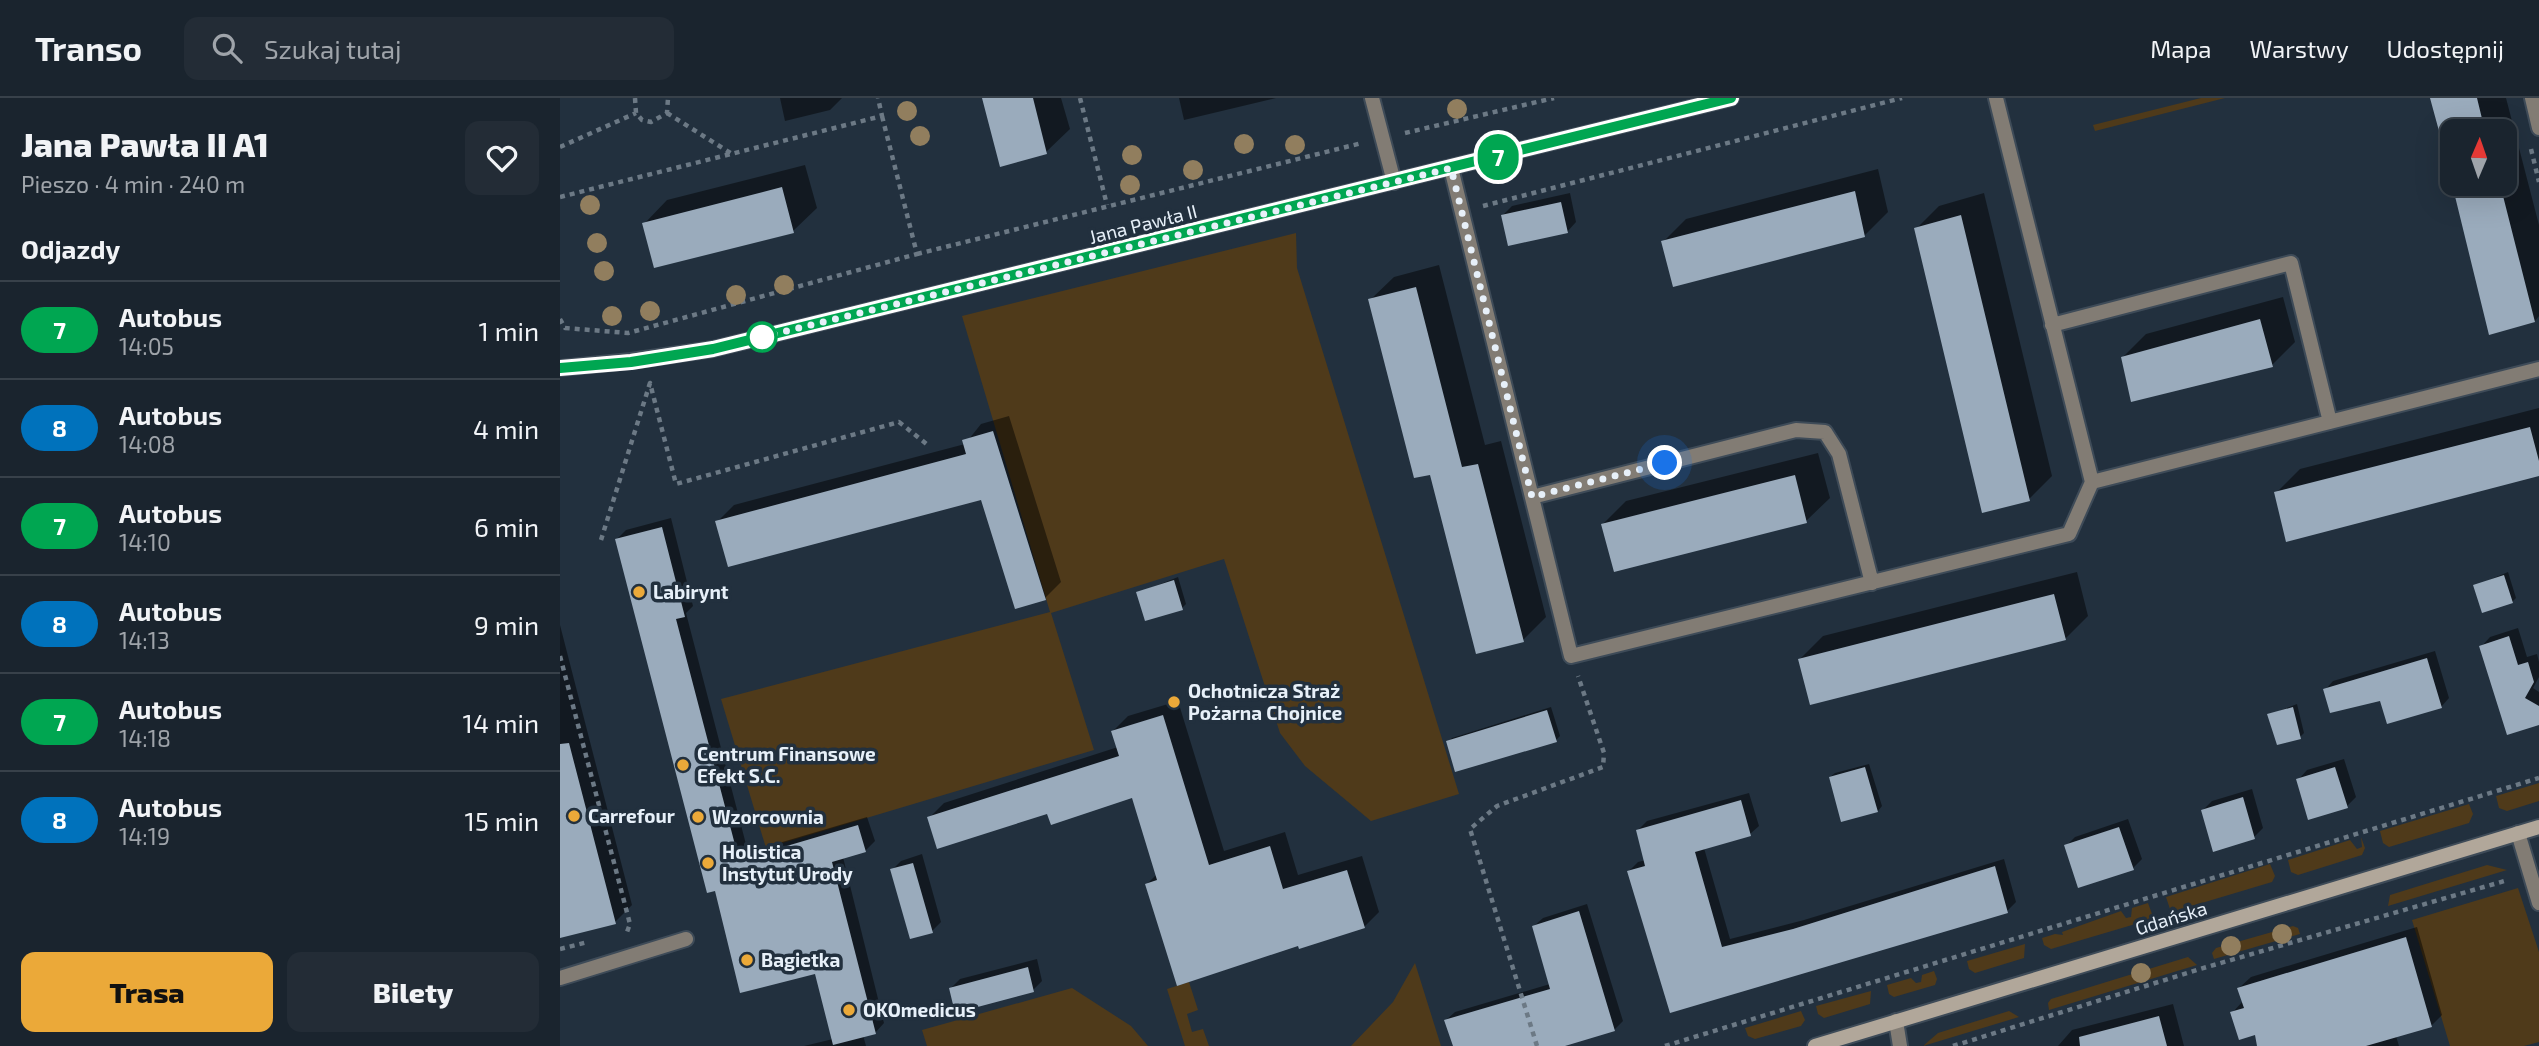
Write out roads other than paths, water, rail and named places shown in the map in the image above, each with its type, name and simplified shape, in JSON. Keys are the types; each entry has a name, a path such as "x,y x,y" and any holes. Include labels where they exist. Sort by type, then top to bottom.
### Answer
{"main road":[{"name":"Gdańska","path":"1825,1045 1896,1021 2539,827"}],"street":[{"path":"1372,98 1394,182"},
{"name":"Jana Pawła II","path":"560,368 631,362 713,349 1731,98"},
{"path":"1451,168 1572,656 2069,534 2092,482 1996,98"},
{"path":"2532,98 2539,128"},
{"path":"2052,325 2291,263 2330,422"},
{"path":"2092,482 2539,369"},
{"path":"1532,497 1796,430 1825,432 1839,454 1872,583"},
{"path":"2518,833 2539,903"},
{"path":"560,978 685,939"},
{"path":"1896,1021 1900,1046"}],"place":[{"name":"Labirynt","path":"639,592"},
{"name":"Ochotnicza Straż Pożarna Chojnice","path":"1174,702"},
{"name":"Centrum Finansowe Efekt S.C.","path":"683,765"},
{"name":"Carrefour","path":"574,816"},
{"name":"Wzorcownia","path":"698,817"},
{"name":"Holistica Instytut Urody","path":"708,863"},
{"name":"Bagietka","path":"747,960"},
{"name":"OKOmedicus","path":"849,1010"}]}
